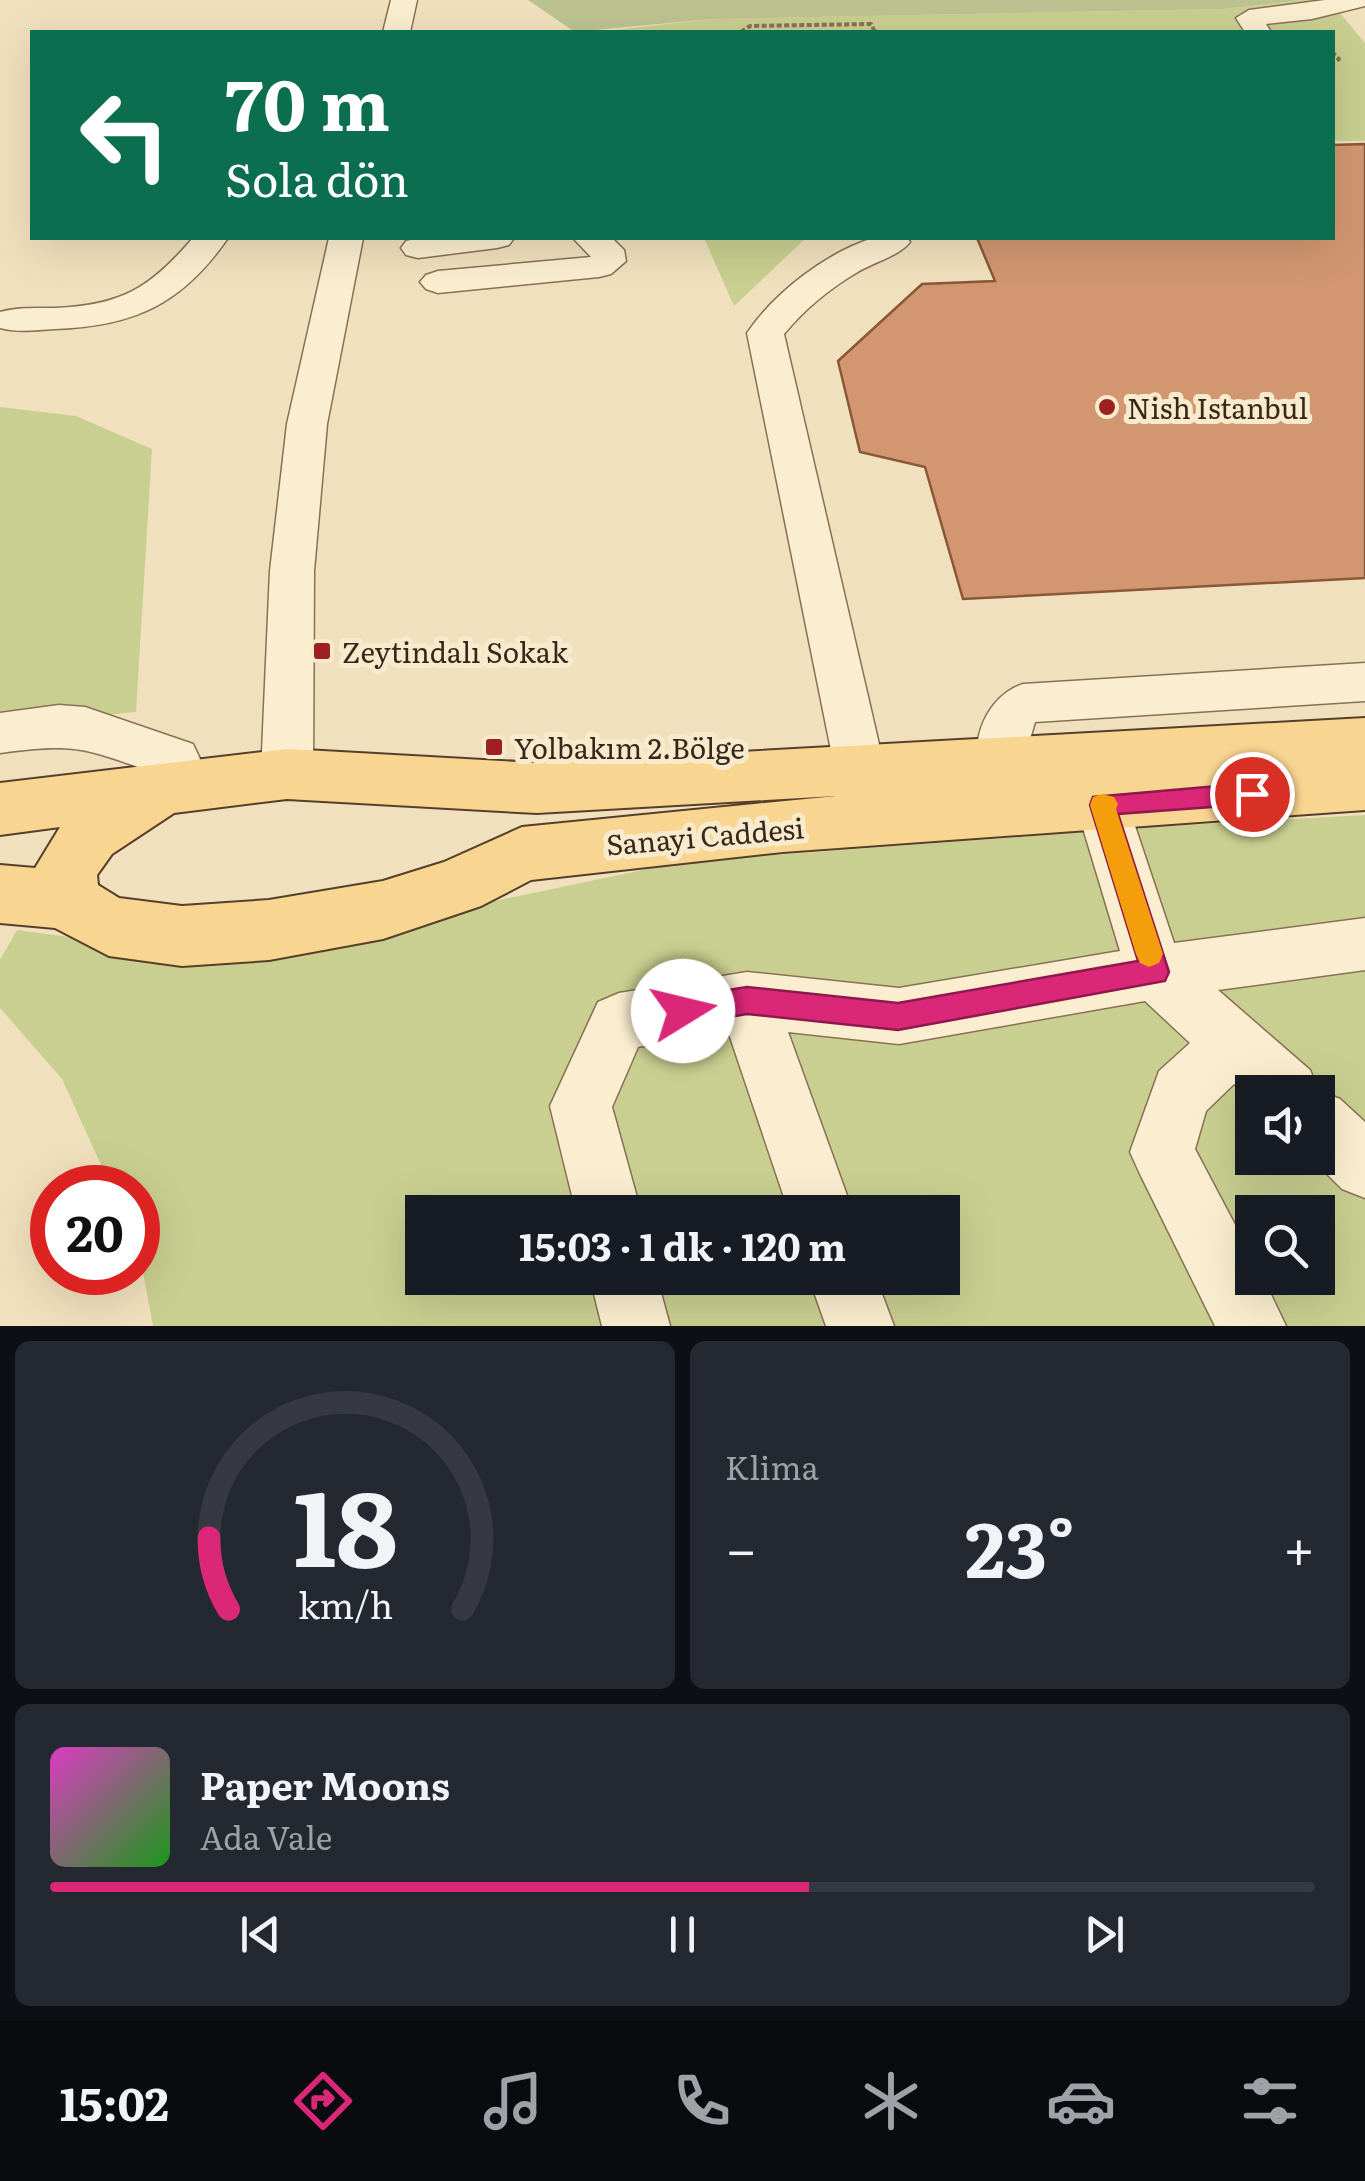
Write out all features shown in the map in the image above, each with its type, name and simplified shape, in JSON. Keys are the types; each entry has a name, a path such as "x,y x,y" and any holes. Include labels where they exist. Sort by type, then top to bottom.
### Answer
{"main road":[{"name":"Sanayi Caddesi","path":"0,894 66,900 109,926 182,936 269,930 383,910 459,886 522,854 779,801 860,770 1365,742"},
{"name":"Sanayi Caddesi","path":"0,809 287,774 779,801 1102,805 1365,786"},
{"path":"459,886 481,840 482,809 460,783"},
{"name":"Sanayi Caddesi","path":"66,900 66,869 90,835 164,788"}],"street":[{"path":"397,30 404,0"},
{"path":"1257,30 1248,18 1362,2"},
{"path":"10,320 92,316 143,300 178,276 209,240"},
{"path":"287,774 292,571 307,424 346,240"},
{"path":"418,248 481,240"},
{"path":"438,282 599,267 609,261 606,250 593,240"},
{"path":"860,770 764,333 778,316 856,256 893,242"},
{"path":"1001,762 1011,712 1023,703 1365,682"},
{"path":"0,733 59,725 85,726 176,759 164,788"},
{"path":"1102,805 1155,972 1270,1075"},
{"path":"604,1195 581,1106 619,1022 747,1000 898,1016 1155,972 1365,944"},
{"path":"747,1000 814,1195"},
{"path":"1234,1040 1181,1093 1162,1152 1252,1326"},
{"path":"1335,1137 1365,1166"},
{"path":"628,1295 636,1326"},
{"path":"849,1295 860,1326"}],"path":[{"path":"852,24 854,30"},
{"path":"766,29 870,24 873,30"}],"green space":[{"path":"528,0 1302,0 1224,9 710,19 572,30"},
{"path":"1329,0 1365,43 1365,141 1335,141 1335,30 615,30 710,19 1224,9"},
{"path":"705,240 804,240 734,306"},
{"path":"0,407 76,416 152,449 136,712 0,725"},
{"path":"1365,815 1365,1326 153,1326 147,1295 160,1295 160,1165 101,1165 62,1079 0,1008 0,960 17,930 99,941 303,941 681,862"}],"building":[{"name":"Nish Istanbul","path":"1365,144 1365,578 963,599 925,467 860,452 838,361 922,284 995,281 978,240 1335,240 1335,145"}],"slow traffic":[{"path":"1106,804 1102,805 1149,954"}],"place":[{"name":"Nish Istanbul","path":"1107,407"},
{"name":"Zeytindalı Sokak","path":"322,651"},
{"name":"Yolbakım 2.Bölge","path":"494,747"}],"route":[{"path":"683,1011 747,1000 898,1016 1155,972 1102,805 1252,794"}]}
